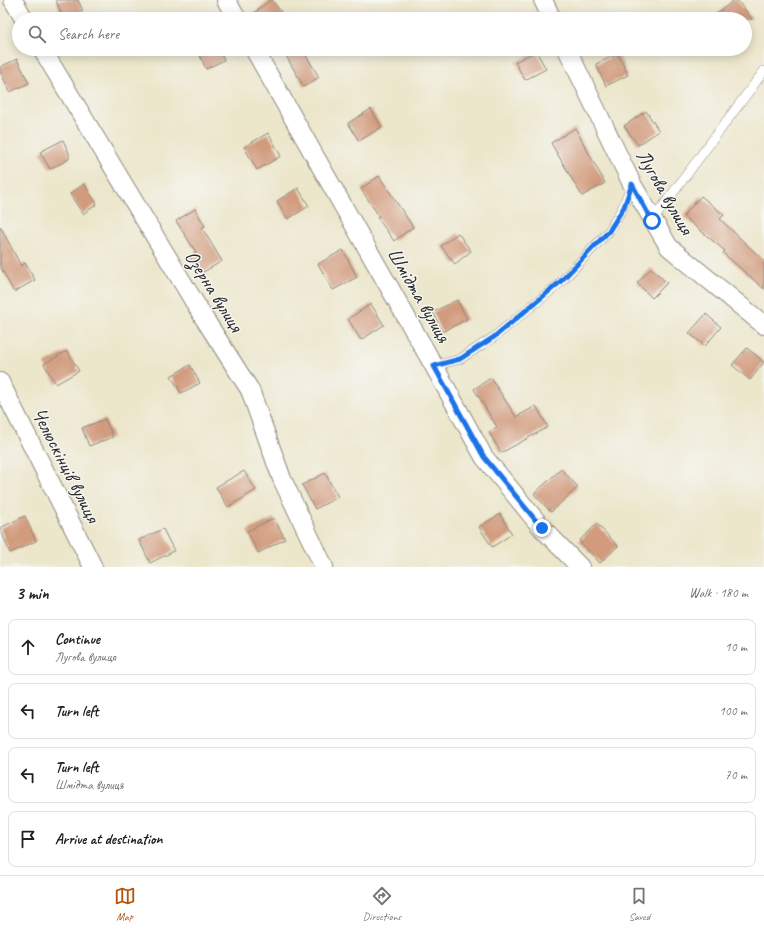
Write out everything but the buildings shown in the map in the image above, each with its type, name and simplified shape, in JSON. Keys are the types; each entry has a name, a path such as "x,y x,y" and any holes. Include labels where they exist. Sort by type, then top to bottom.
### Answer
{"street":[{"path":"13,0 20,12"},
{"path":"226,0 233,12"},
{"path":"543,0 549,12"},
{"name":"Озерна вулиця","path":"46,56 200,312 250,390 282,479 324,567"},
{"name":"Шмідта вулиця","path":"258,56 484,457 542,528 580,567"},
{"name":"Лугова вулиця","path":"570,56 632,184 652,221 669,247 764,325"},
{"name":"Челюскінців вулиця","path":"0,382 93,567"}],"lane":[{"path":"652,221 764,71"},
{"path":"434,366 460,359 494,337 560,282 609,231 624,207 632,184"}],"route":[{"path":"542,528 484,457 434,366 460,359 494,337 560,282 609,231 624,207 632,184 652,221"}]}
